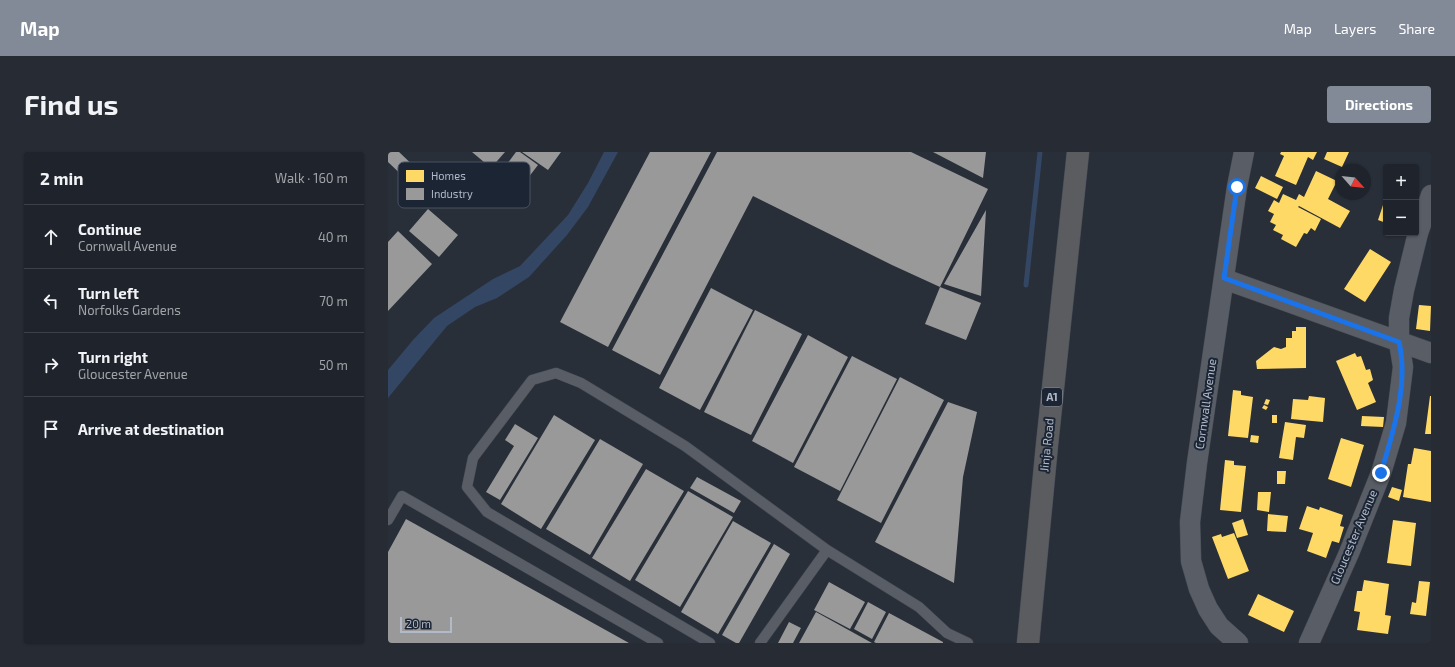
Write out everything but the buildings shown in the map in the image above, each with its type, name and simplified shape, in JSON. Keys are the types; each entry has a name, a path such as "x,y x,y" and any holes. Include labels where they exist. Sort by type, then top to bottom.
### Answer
{"highway":[{"name":"Jinja Road","path":"1028,643 1044,468 1078,152"}],"street":[{"name":"Cornwall Avenue","path":"1238,643 1219,626 1208,609 1199,589 1191,561 1190,522 1196,470 1237,187 1244,152"},
{"name":"Gloucester Avenue","path":"1309,643 1381,473 1394,430 1403,367 1399,342 1399,318 1404,290 1418,233 1431,195"},
{"path":"1224,278 1431,353"}],"lane":[{"path":"710,643 487,512 467,487 473,458 532,380 556,372 581,383 686,446 827,550 919,607 945,638 968,643"},
{"path":"388,520 402,496 658,643"},
{"path":"760,643 827,550"}],"water":[{"path":"604,152 618,152 588,207 567,235 529,277 497,298 475,307 447,326 388,398 388,370 413,340 434,318 493,279 520,266 568,215 588,183"}],"waterway":[{"path":"1026,285 1040,152"}],"route":[{"path":"1237,187 1224,278 1399,342 1403,367 1400,395 1396,423 1381,473"}]}
